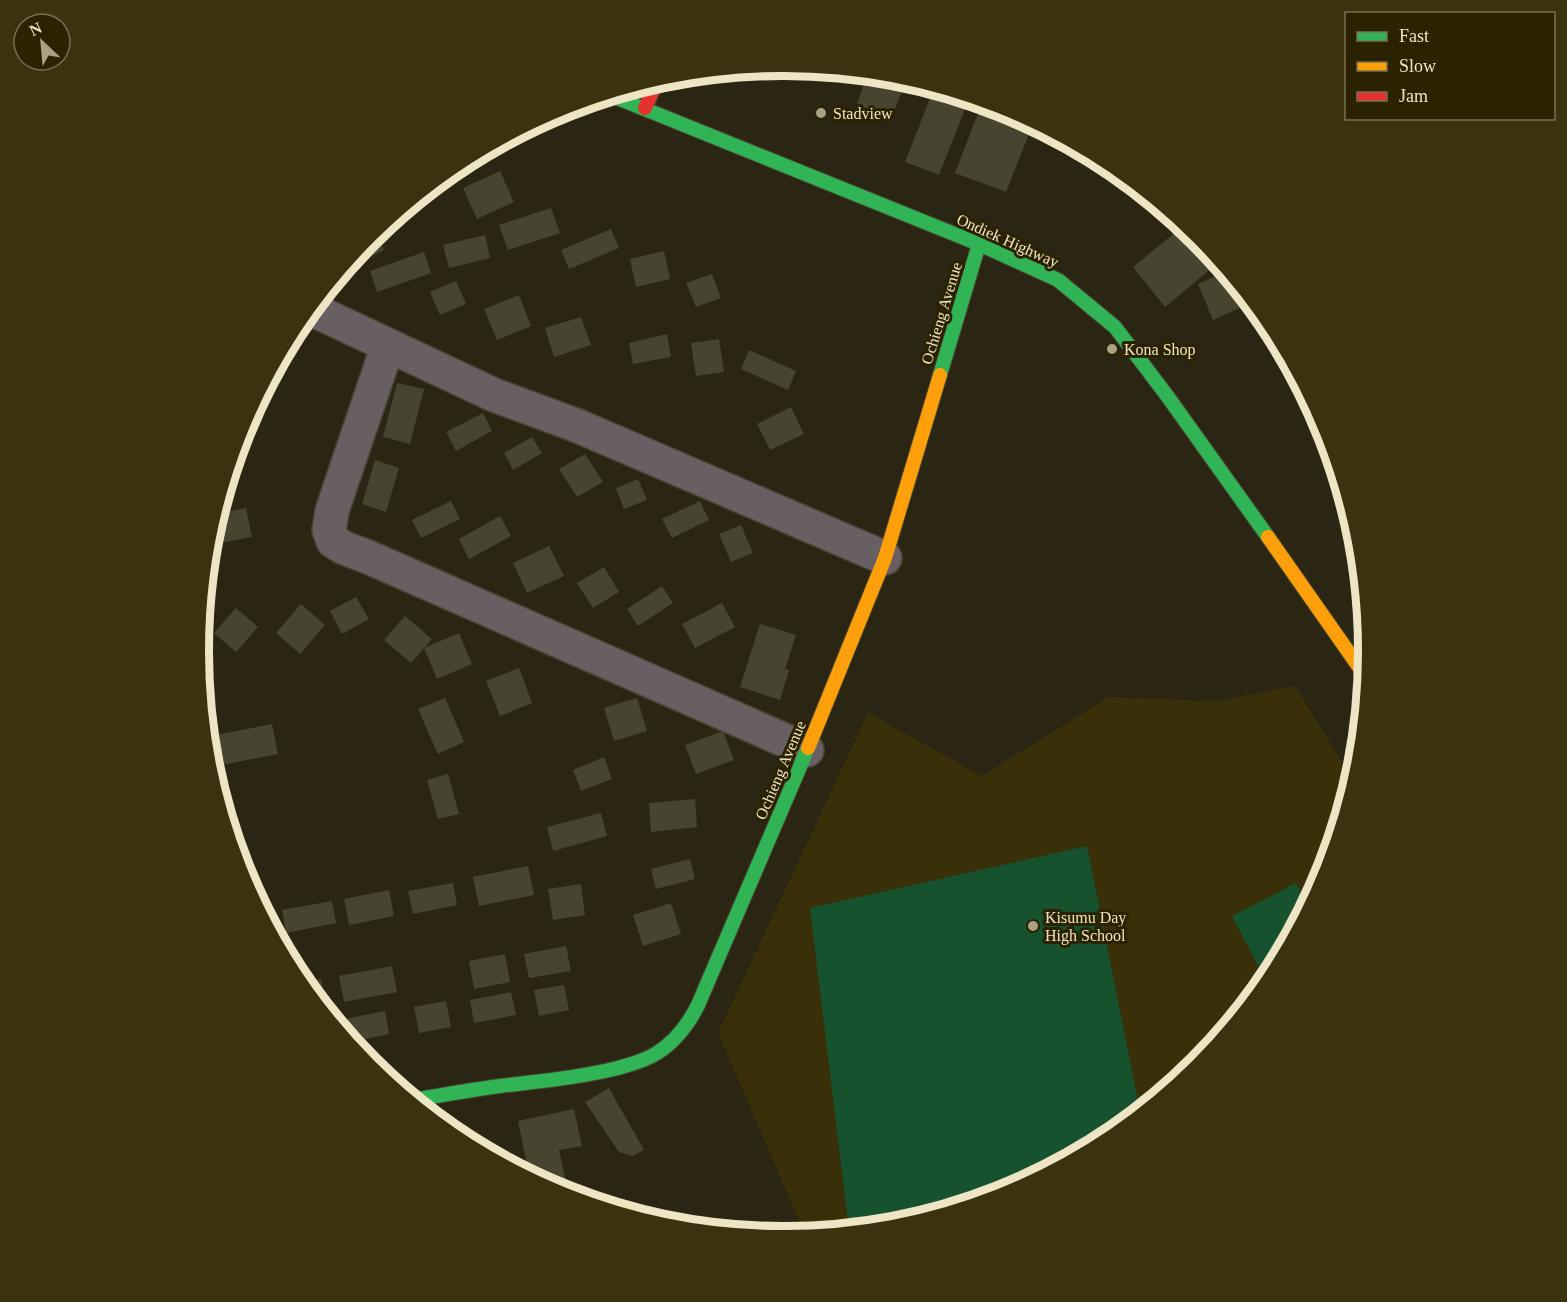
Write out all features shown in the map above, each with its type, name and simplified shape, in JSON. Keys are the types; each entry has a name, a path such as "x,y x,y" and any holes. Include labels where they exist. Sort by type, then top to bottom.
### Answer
{"street":[{"path":"645,108 652,92"},
{"name":"Ondiek Highway","path":"623,100 979,244 1058,280 1115,327 1207,451 1358,665"},
{"name":"Ochieng Avenue","path":"423,1098 566,1079 636,1063 656,1054 675,1040 688,1024 807,750 885,558 979,244"},
{"path":"320,313 494,395 578,426 885,558"},
{"path":"388,345 332,512 329,530 333,541 344,548 807,750"}],"shaded area":[{"name":"Kisumu Day High School","path":"1295,686 1346,768 1328,836 1299,905 1261,970 1239,1001 1190,1057 1133,1107 1071,1149 1038,1166 1003,1182 932,1206 858,1221 801,1225 718,1033 868,713 982,776 1109,697 1218,701"}],"green space":[{"path":"1087,846 1138,1103 1071,1149 1003,1182 932,1206 848,1222 810,908"},
{"path":"1296,883 1303,896 1261,971 1232,916"}],"building":[{"path":"865,82 902,89 890,122 855,109"},
{"path":"931,96 966,106 939,175 905,162"},
{"path":"979,111 1030,132 1006,192 955,173"},
{"path":"500,171 514,202 477,219 463,188"},
{"path":"551,208 560,233 508,250 499,225"},
{"path":"611,229 619,248 569,269 561,250"},
{"path":"1176,232 1212,268 1165,307 1133,267"},
{"path":"485,235 490,258 449,268 443,245"},
{"path":"380,242 384,250 362,261"},
{"path":"664,251 670,279 636,287 630,259"},
{"path":"424,252 431,273 377,292 370,271"},
{"path":"712,274 721,298 696,307 686,283"},
{"path":"1218,275 1243,307 1213,320 1198,284"},
{"path":"456,281 466,304 440,315 430,292"},
{"path":"519,295 531,326 497,340 484,309"},
{"path":"581,317 591,345 554,357 545,328"},
{"path":"667,334 671,357 633,364 629,343"},
{"path":"719,339 724,372 696,376 691,343"},
{"path":"749,350 796,371 788,390 741,369"},
{"path":"397,383 424,389 410,444 383,437"},
{"path":"791,407 804,434 770,450 757,424"},
{"path":"483,413 492,431 456,451 446,432"},
{"path":"532,437 542,453 513,470 504,453"},
{"path":"585,454 603,482 577,497 559,469"},
{"path":"375,460 399,468 386,512 362,504"},
{"path":"638,479 647,500 624,509 616,488"},
{"path":"451,501 460,519 421,538 412,520"},
{"path":"700,501 709,520 672,538 662,519"},
{"path":"246,508 252,537 219,543 227,512"},
{"path":"500,516 511,536 469,559 459,539"},
{"path":"741,525 753,553 731,562 719,534"},
{"path":"549,546 564,576 527,593 513,563"},
{"path":"604,567 619,592 593,608 577,583"},
{"path":"662,586 673,603 638,626 627,609"},
{"path":"356,597 369,619 342,634 330,611"},
{"path":"722,603 735,627 695,648 682,624"},
{"path":"301,604 325,625 300,654 276,633"},
{"path":"236,608 258,627 236,652 214,633"},
{"path":"405,616 432,639 411,663 384,640"},
{"path":"760,624 796,635 785,669 789,670 780,700 740,687"},
{"path":"459,633 472,664 437,679 424,648"},
{"path":"519,668 532,703 500,716 486,681"},
{"path":"445,698 464,742 438,754 418,709"},
{"path":"637,698 647,731 614,741 604,708"},
{"path":"272,724 278,754 222,765 216,735"},
{"path":"723,731 734,760 696,774 685,745"},
{"path":"604,757 612,779 581,791 573,770"},
{"path":"448,774 459,814 438,819 427,780"},
{"path":"695,799 697,827 651,832 649,803"},
{"path":"601,813 607,836 553,851 547,827"},
{"path":"690,859 695,879 656,889 651,869"},
{"path":"528,866 534,895 479,906 473,877"},
{"path":"453,883 457,905 413,914 408,891"},
{"path":"581,884 585,915 553,920 548,889"},
{"path":"389,890 394,916 349,925 344,899"},
{"path":"332,901 336,923 286,933 282,910"},
{"path":"671,903 681,934 643,946 633,915"},
{"path":"566,946 571,971 529,978 524,954"},
{"path":"505,954 510,982 474,989 469,961"},
{"path":"392,966 397,992 344,1002 339,976"},
{"path":"321,979 324,995 313,980"},
{"path":"564,985 569,1010 539,1016 534,990"},
{"path":"511,992 516,1015 474,1023 470,1000"},
{"path":"446,1001 451,1027 419,1033 414,1007"},
{"path":"385,1011 389,1034 361,1040 345,1019"},
{"path":"609,1088 644,1150 632,1156 619,1152 585,1102"},
{"path":"574,1109 582,1146 559,1150 566,1182 527,1165 518,1121"}],"traffic: fast":[{"path":"622,100 979,244 1058,280 1115,327 1268,537"},
{"path":"940,375 979,244"},
{"path":"423,1098 559,1079 618,1068 657,1053 676,1038 698,1005 808,748"}],"traffic: slow":[{"path":"808,748 885,558 940,375"},
{"path":"1268,537 1358,665"}],"traffic: jam":[{"path":"645,108 652,92"}],"place":[{"name":"Stadview","path":"821,113"},
{"name":"Kona Shop","path":"1112,349"},
{"name":"Kisumu Day High School","path":"1033,926"}]}
